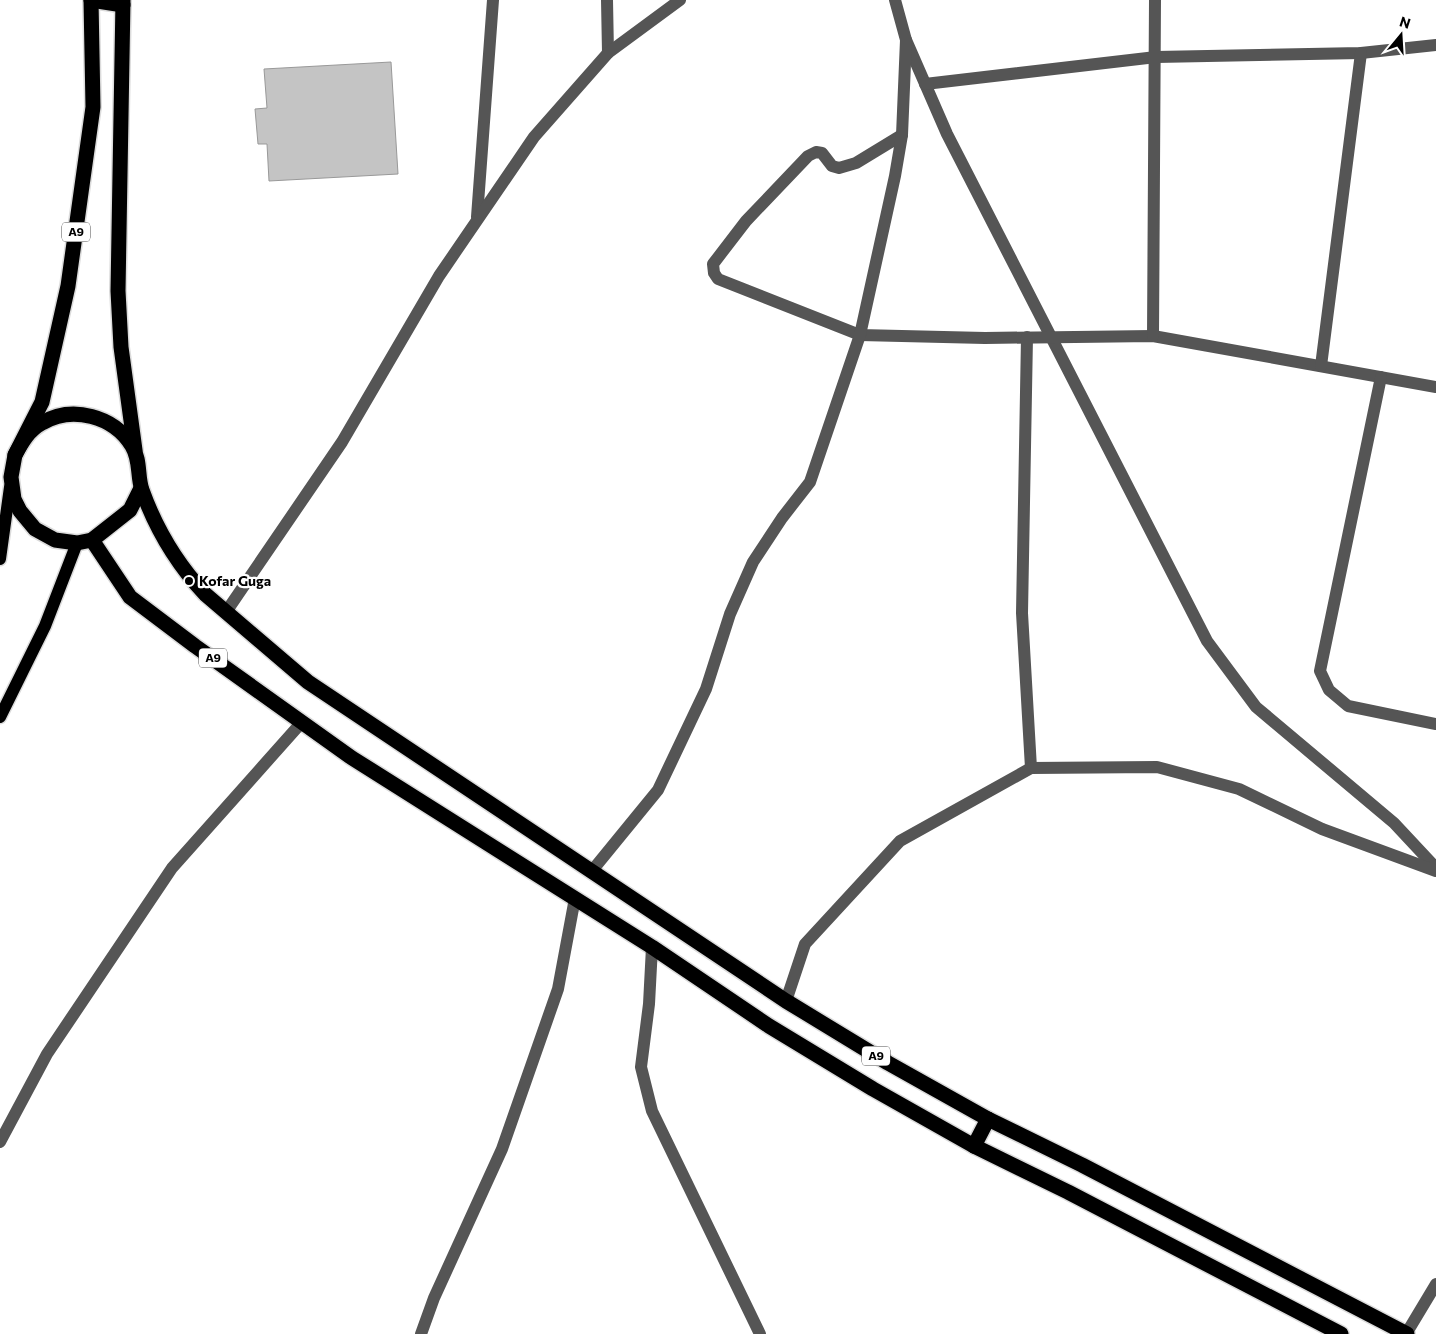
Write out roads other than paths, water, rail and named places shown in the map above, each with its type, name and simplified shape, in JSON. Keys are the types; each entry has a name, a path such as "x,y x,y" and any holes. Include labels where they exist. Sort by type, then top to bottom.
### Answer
{"highway":[{"path":"91,0 123,2"},
{"name":"A9","path":"91,0 93,107 68,286 42,402 15,454 11,477 17,505 35,529 54,540 84,542 130,597 195,646 352,758 652,947 769,1026 873,1089 974,1146 1077,1197 1341,1334"},
{"name":"A9","path":"123,2 118,291 121,347 136,456"},
{"name":"A9","path":"15,454 27,436 42,423 63,415 85,414 107,421 125,436 133,447 140,469 141,488 171,553 200,589 308,682 591,872 786,1000 888,1063 988,1120 1100,1174 1407,1334"},
{"path":"84,542 130,510 141,488"},
{"path":"974,1146 988,1120"}],"main road":[{"path":"0,559 11,477"},
{"path":"0,717 84,542"}],"street":[{"path":"477,218 494,0"},
{"path":"607,0 608,53"},
{"path":"226,612 342,442 439,276 534,137 608,53 680,0"},
{"path":"895,0 906,40 947,134 1207,641 1256,707 1394,823 1436,870"},
{"path":"1153,336 1155,0"},
{"path":"591,872 658,790 706,689 730,614 753,562 782,518 810,482 860,335 896,176 902,135 906,40"},
{"path":"925,84 1156,57 1361,53 1436,45"},
{"path":"1321,366 1361,53"},
{"path":"902,135 848,166 832,166 822,153 816,152 808,156 746,221 713,264 714,273 718,279 860,335 1027,338 1153,336 1436,387"},
{"path":"1027,338 1022,613 1031,768"},
{"path":"1380,377 1320,671 1329,690 1348,706 1436,724"},
{"path":"0,1142 47,1054 172,868 302,722"},
{"path":"786,1000 805,944 900,841 1031,768 1156,767 1239,789 1322,828 1436,870"},
{"path":"421,1334 434,1298 502,1149 558,989 575,898"},
{"path":"652,947 649,1004 641,1067 652,1111 760,1334"},
{"path":"1407,1334 1436,1284"}],"place":[{"name":"Kofar Guga","path":"189,581"}]}
